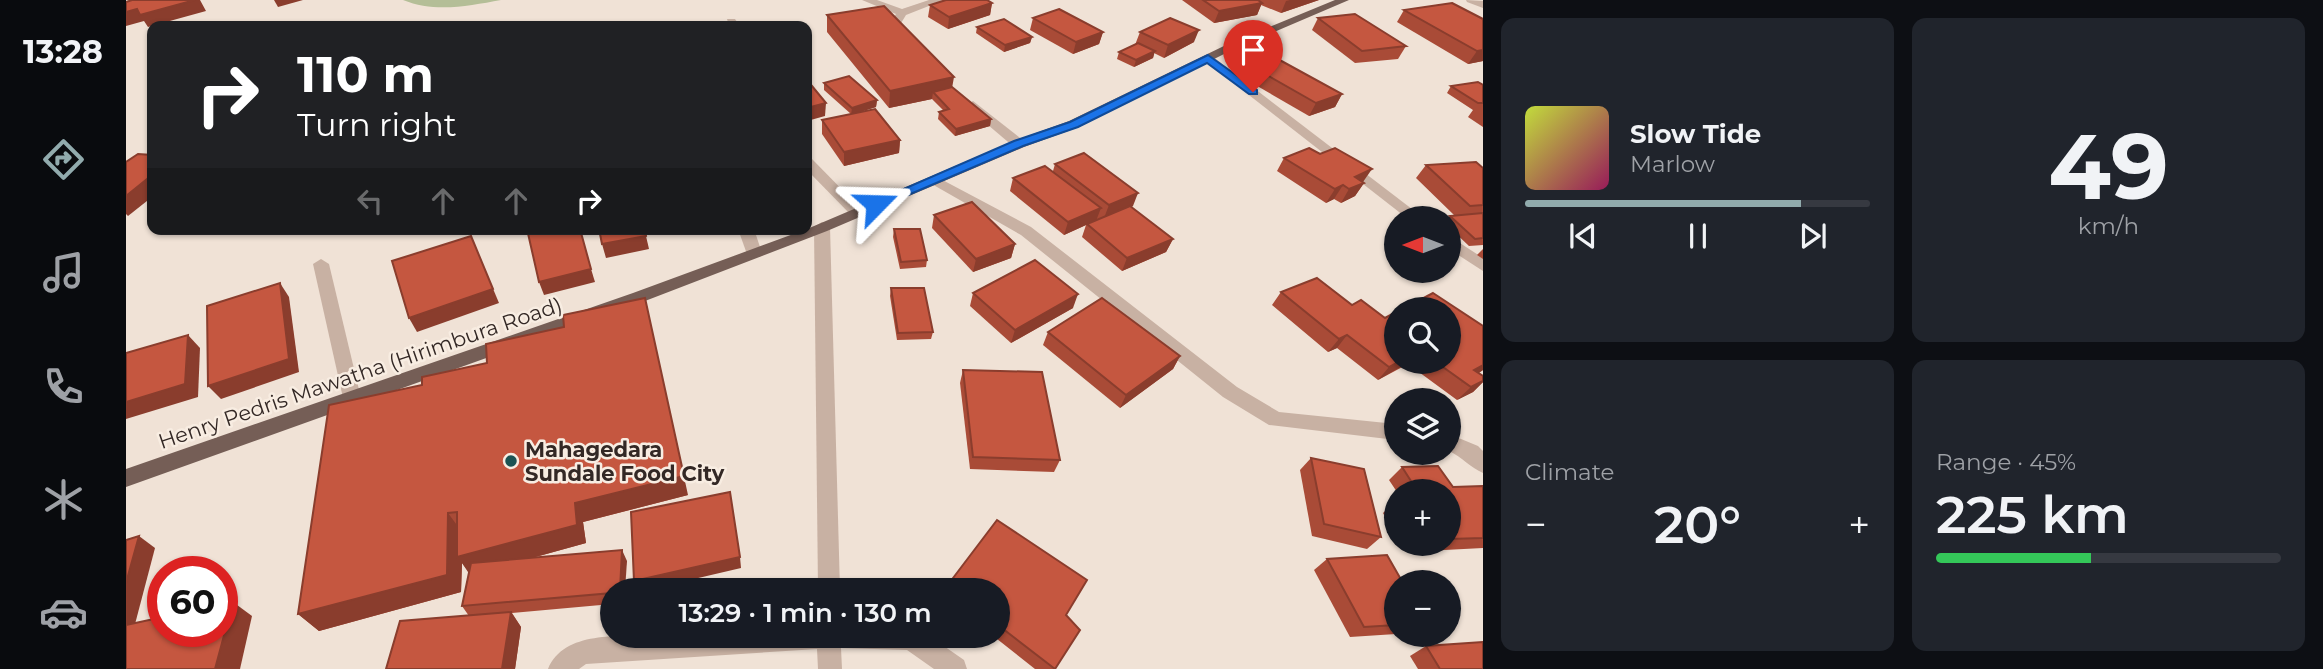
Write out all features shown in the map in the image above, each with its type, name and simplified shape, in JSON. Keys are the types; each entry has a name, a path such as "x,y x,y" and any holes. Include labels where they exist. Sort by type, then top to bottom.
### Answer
{"main road":[{"name":"Henry Pedris Mawatha (Hirimbura Road)","path":"812,230 1074,124 1208,58 1344,0"},
{"name":"Henry Pedris Mawatha (Hirimbura Road)","path":"126,478 639,297 799,235"}],"street":[{"path":"867,0 902,13"},
{"path":"911,47 892,29 902,13 939,0"},
{"path":"1471,0 1483,5"},
{"path":"1208,58 1401,206"},
{"path":"959,93 1019,144"},
{"path":"812,167 856,212"},
{"path":"935,180 1026,231 1230,391 1276,419 1384,431"},
{"path":"822,226 829,578"},
{"path":"748,235 754,253"},
{"path":"1461,250 1483,266"},
{"path":"321,264 352,398"},
{"path":"1461,447 1471,452 1483,464"},
{"path":"561,669 581,652 643,648"},
{"path":"830,648 830,669"},
{"path":"925,648 955,669"}],"green space":[{"path":"403,0 501,0 439,7"}],"building":[{"path":"195,0 140,15 137,9 126,12 126,2"},
{"path":"946,0 987,0 992,3 949,17 930,5"},
{"path":"1203,0 1258,0 1262,3 1219,11"},
{"path":"1452,3 1483,19 1483,50 1477,51 1404,10"},
{"path":"884,6 954,77 890,91 827,15"},
{"path":"1059,9 1103,32 1076,42 1033,18"},
{"path":"1355,14 1406,46 1362,51 1318,18"},
{"path":"1170,18 1199,30 1168,45 1140,32"},
{"path":"1004,19 1032,37 1005,45 977,27"},
{"path":"1138,43 1155,51 1136,60 1119,52"},
{"path":"1276,58 1342,94 1316,103 1251,66"},
{"path":"849,76 877,100 852,108 824,83"},
{"path":"1478,82 1483,85 1483,103 1478,103 1451,86"},
{"path":"812,86 826,103 812,107"},
{"path":"952,87 991,119 956,129 939,112 949,109 933,92"},
{"path":"875,109 900,140 844,152 822,120"},
{"path":"1309,148 1320,154 1335,148 1372,169 1355,177 1364,183 1349,189 1343,185 1335,189 1284,158"},
{"path":"1084,153 1138,193 1109,205 1055,164"},
{"path":"138,154 147,155 147,179 126,196 126,162"},
{"path":"1476,162 1483,168 1483,205 1470,206 1426,165"},
{"path":"1045,166 1101,208 1068,222 1013,178"},
{"path":"972,202 1015,244 976,259 934,215"},
{"path":"1130,206 1173,239 1127,258 1087,224"},
{"path":"1483,213 1483,238 1475,239 1461,226 1461,215"},
{"path":"894,229 920,229 927,260 901,262"},
{"path":"528,235 582,235 591,269 539,282"},
{"path":"600,235 646,235 646,236 602,244"},
{"path":"471,236 493,289 409,318 392,261"},
{"path":"1035,260 1078,294 1015,330 973,293"},
{"path":"1317,278 1352,305 1361,300 1384,317 1384,363 1347,335 1339,339 1281,292"},
{"path":"280,283 289,359 208,386 207,306"},
{"path":"891,288 924,288 933,332 898,333"},
{"name":"Mahagedara Sundale Food City","path":"645,298 684,476 575,503 577,525 457,557 457,512 448,513 447,575 298,614 329,405 422,385 422,377 487,363 486,344 564,327 563,315"},
{"path":"1102,298 1180,356 1126,395 1048,332"},
{"path":"1461,311 1483,326 1483,365 1474,370 1483,376 1483,381 1471,387 1453,374 1461,374"},
{"path":"188,335 185,384 126,402 126,353"},
{"path":"963,370 1042,372 1060,460 973,457"},
{"path":"1311,458 1364,469 1381,537 1324,524"},
{"path":"1438,466 1447,479 1410,479 1402,467"},
{"path":"1483,486 1483,538 1461,539 1461,487"},
{"path":"730,492 740,557 647,578 634,578 631,512"},
{"path":"997,520 1087,580 1066,615 1080,630 1055,669 1010,634 1010,578 953,578"},
{"path":"139,536 126,583 126,540"},
{"path":"622,550 621,578 600,578 600,594 462,606 471,563"},
{"path":"1388,556 1396,570 1384,570 1384,626 1364,627 1327,559"},
{"path":"511,612 502,669 386,669 400,621"},
{"path":"147,620 147,647 221,647 215,669 126,669 126,625"},
{"path":"1483,642 1483,669 1440,669 1427,647 1461,647 1461,644"}],"place":[{"name":"Mahagedara Sundale Food City","path":"511,461"}],"route":[{"path":"876,204 1074,124 1208,58 1253,92"}]}
